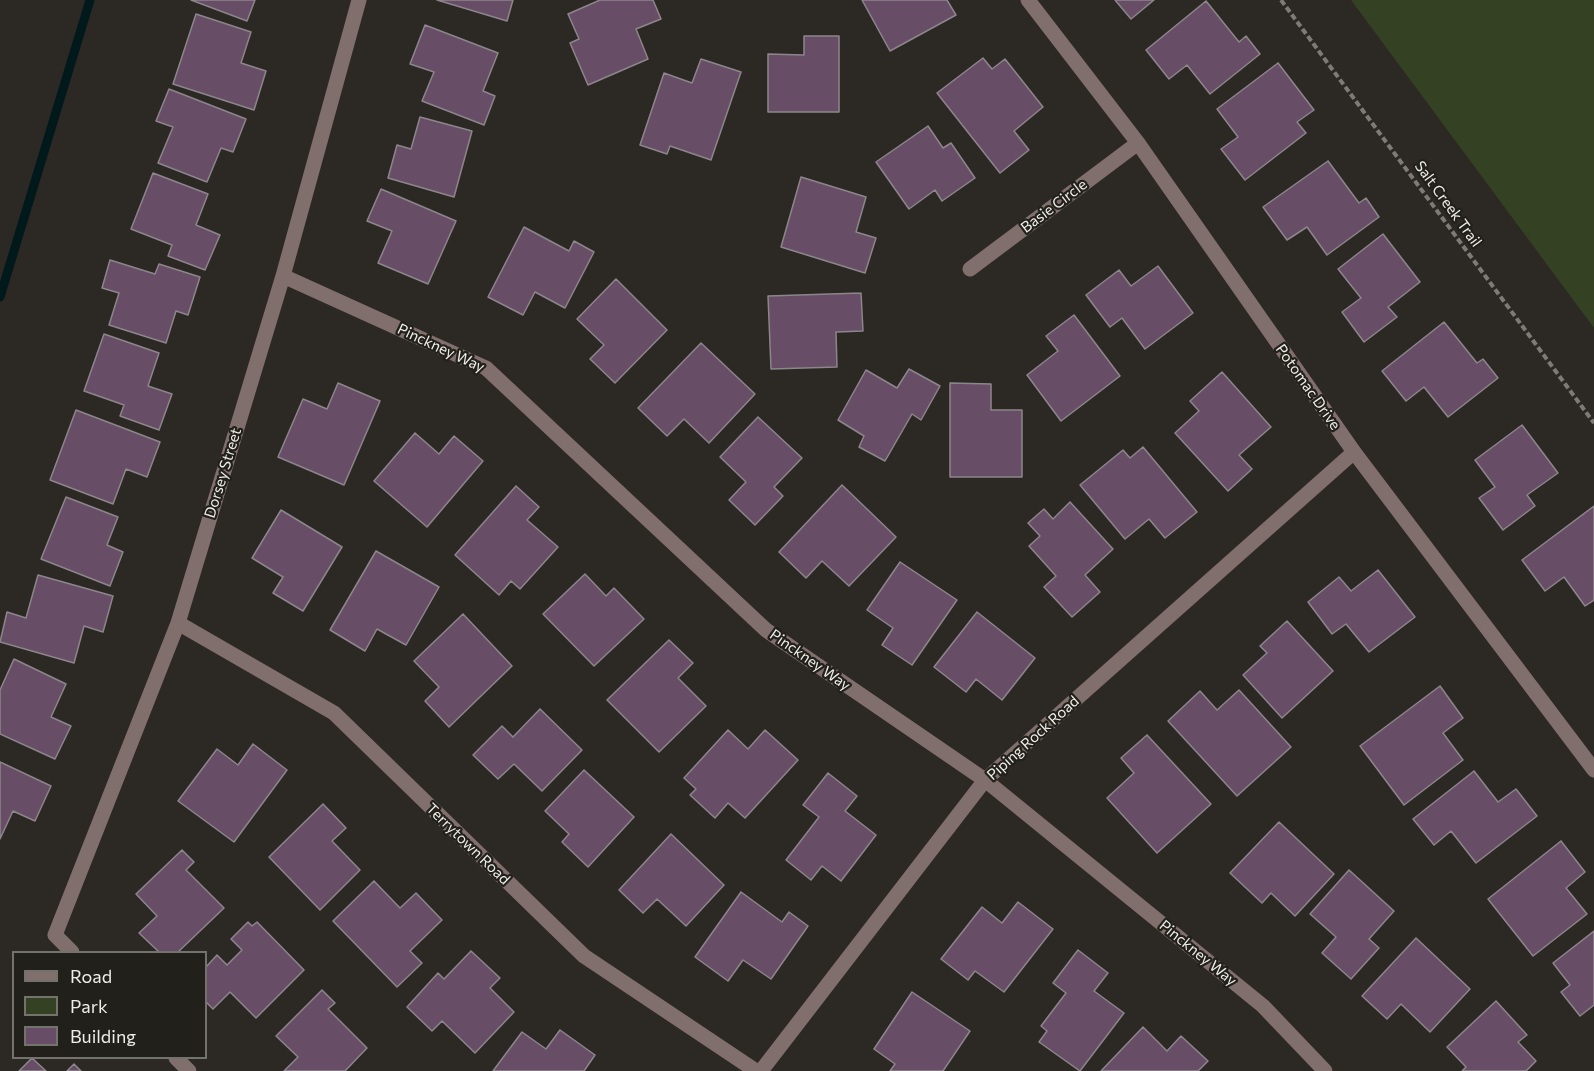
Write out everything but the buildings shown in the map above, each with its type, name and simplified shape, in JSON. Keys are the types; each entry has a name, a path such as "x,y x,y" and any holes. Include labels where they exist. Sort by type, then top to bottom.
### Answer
{"street":[{"name":"Dorsey Street","path":"71,951 55,935 178,623 282,276 358,0"},
{"name":"Potomac Drive","path":"1028,0 1138,143 1354,452 1594,770"},
{"name":"Basie Circle","path":"970,269 1138,143"},
{"name":"Pinckney Way","path":"282,276 486,368 766,630 985,780 1263,1006 1325,1071"},
{"name":"Piping Rock Road","path":"761,1071 985,780 1354,452"},
{"name":"Terrytown Road","path":"178,623 334,713 584,956 756,1071"},
{"path":"177,1059 189,1071"}],"path":[{"name":"Salt Creek Trail","path":"1281,0 1594,423"}],"green space":[{"path":"1351,0 1594,0 1594,328"}],"waterway":[{"path":"0,297 90,0"}]}
